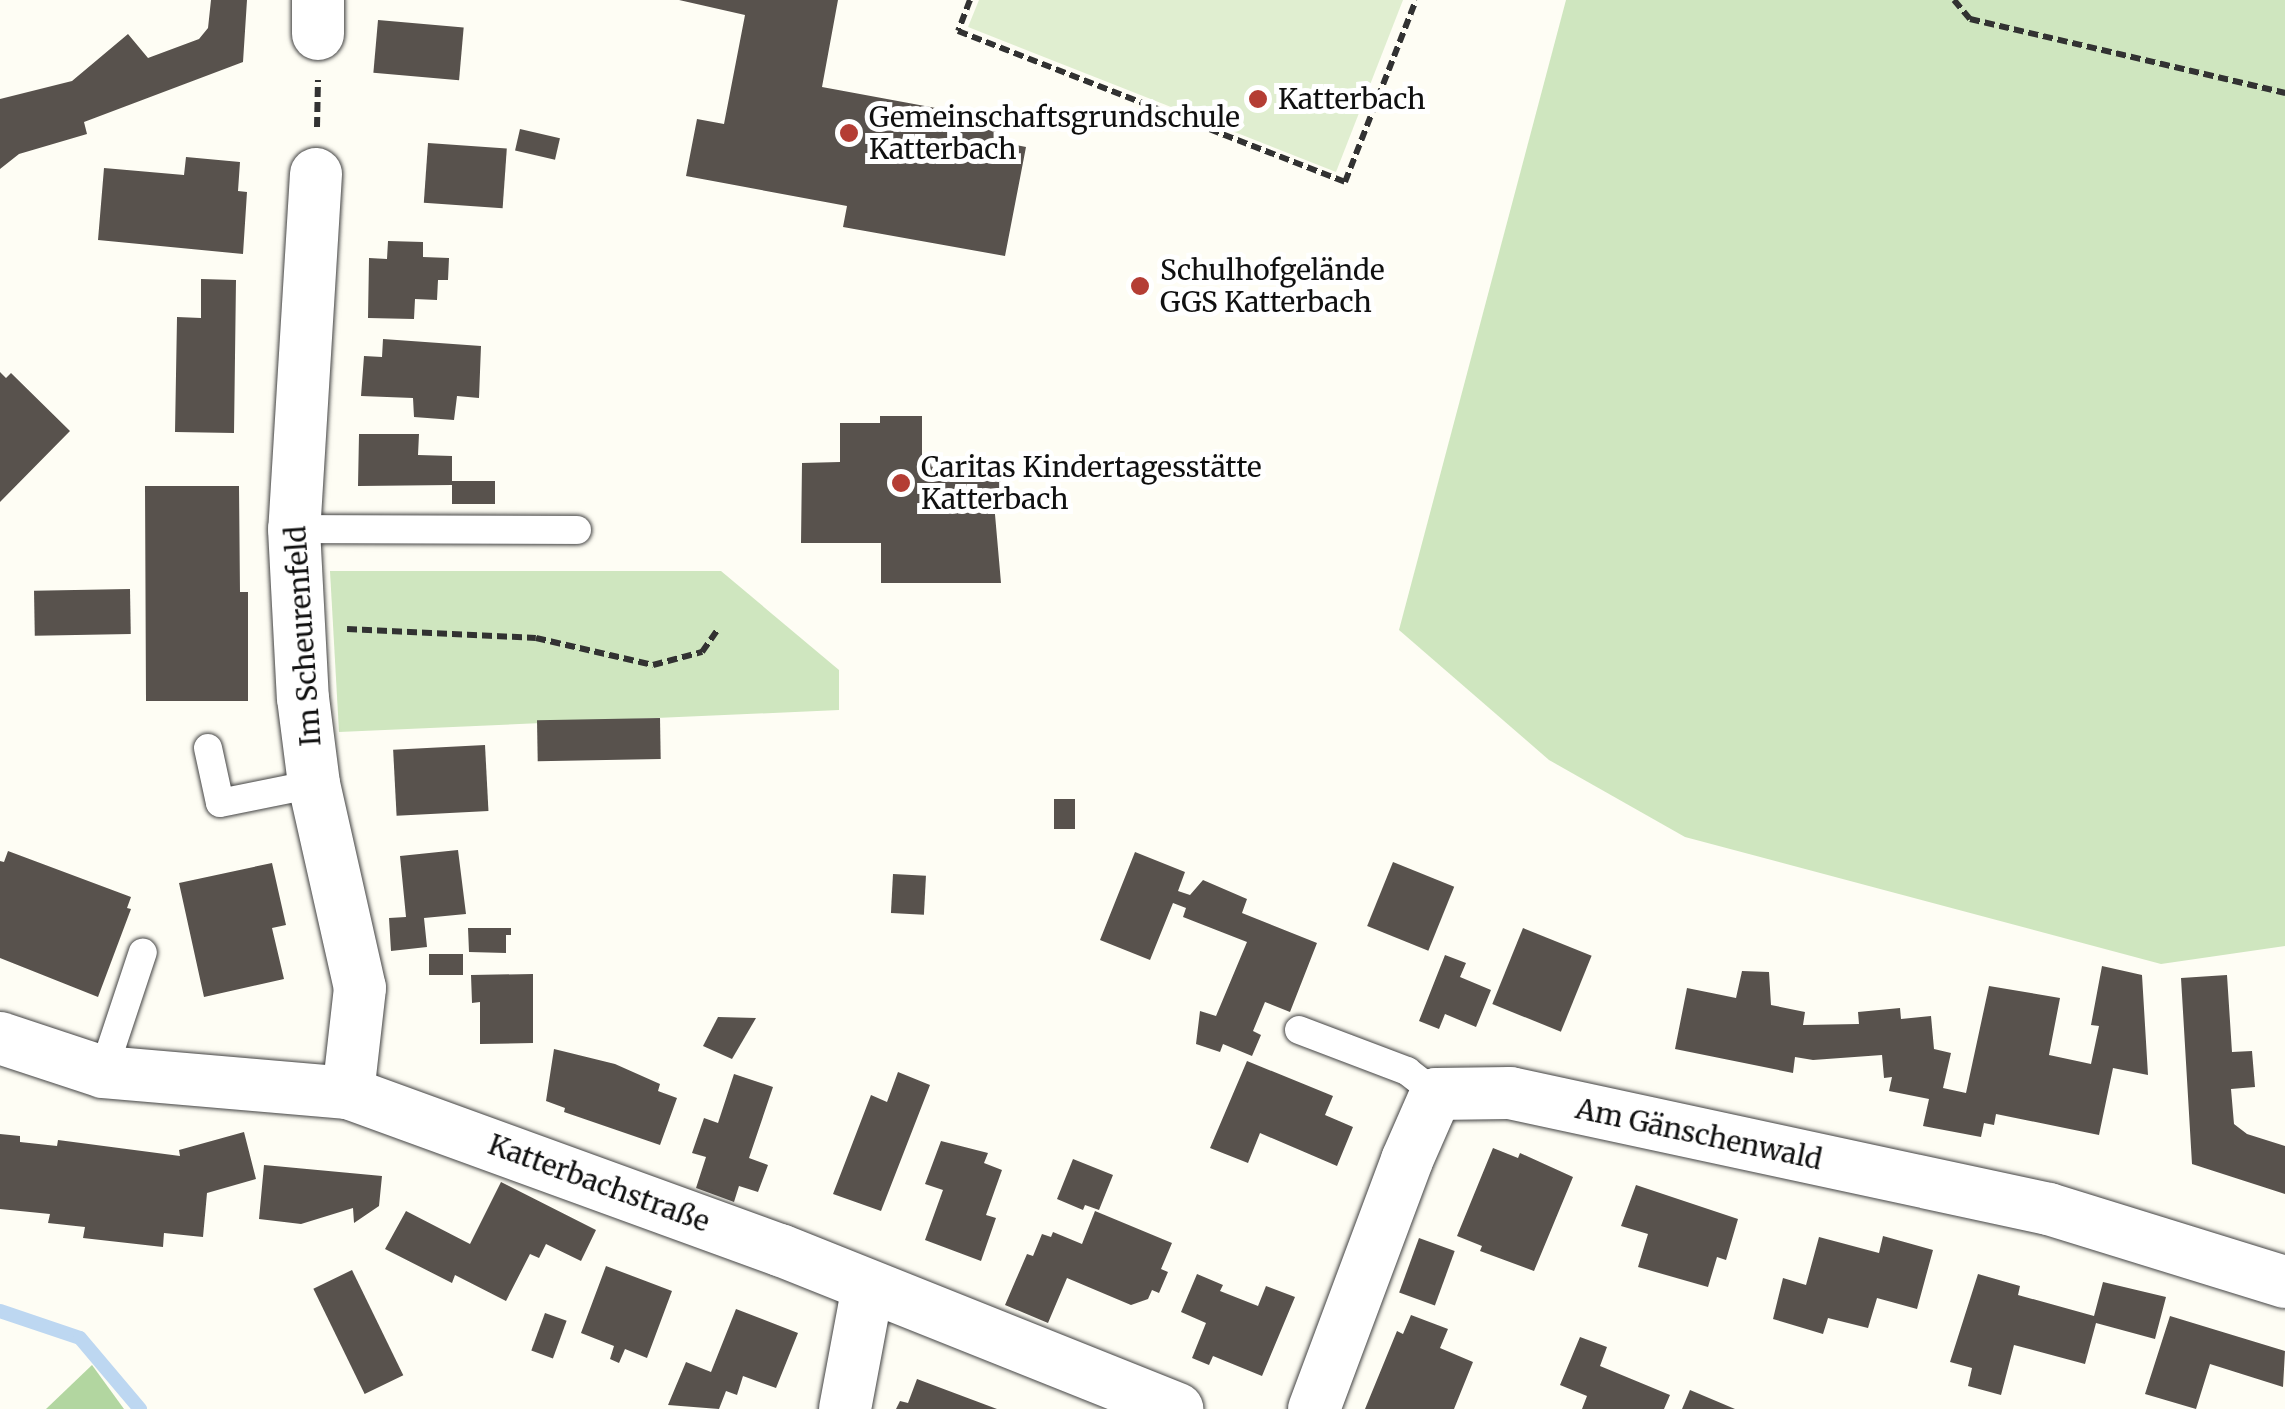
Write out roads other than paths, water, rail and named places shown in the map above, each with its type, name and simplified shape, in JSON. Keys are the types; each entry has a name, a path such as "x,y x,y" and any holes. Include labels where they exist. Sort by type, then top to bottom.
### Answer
{"street":[{"name":"Im Scheurenfeld","path":"316,174 294,530 303,698 314,784 360,988 348,1093"},
{"name":"Katterbachstraße","path":"0,1038 103,1072 348,1093 868,1286 1177,1409"},
{"name":"Am Gänschenwald","path":"1436,1094 1510,1093 2050,1209 2285,1282"},
{"path":"1314,1409 1407,1160 1436,1094"},
{"path":"844,1409 868,1286"}],"lane":[{"path":"294,530 578,530"},
{"path":"208,748 220,803 314,784"},
{"path":"103,1072 143,952"},
{"path":"1299,1030 1407,1071 1436,1094"}],"waterway":[{"name":"Katterbach","path":"0,1311 80,1338 140,1409"}],"place":[{"name":"Katterbach","path":"1258,99"},
{"name":"Gemeinschaftsgrundschule Katterbach","path":"849,133"},
{"name":"Schulhofgelände GGS Katterbach","path":"1140,286"},
{"name":"Caritas Kindertagesstätte Katterbach","path":"901,483"}]}
